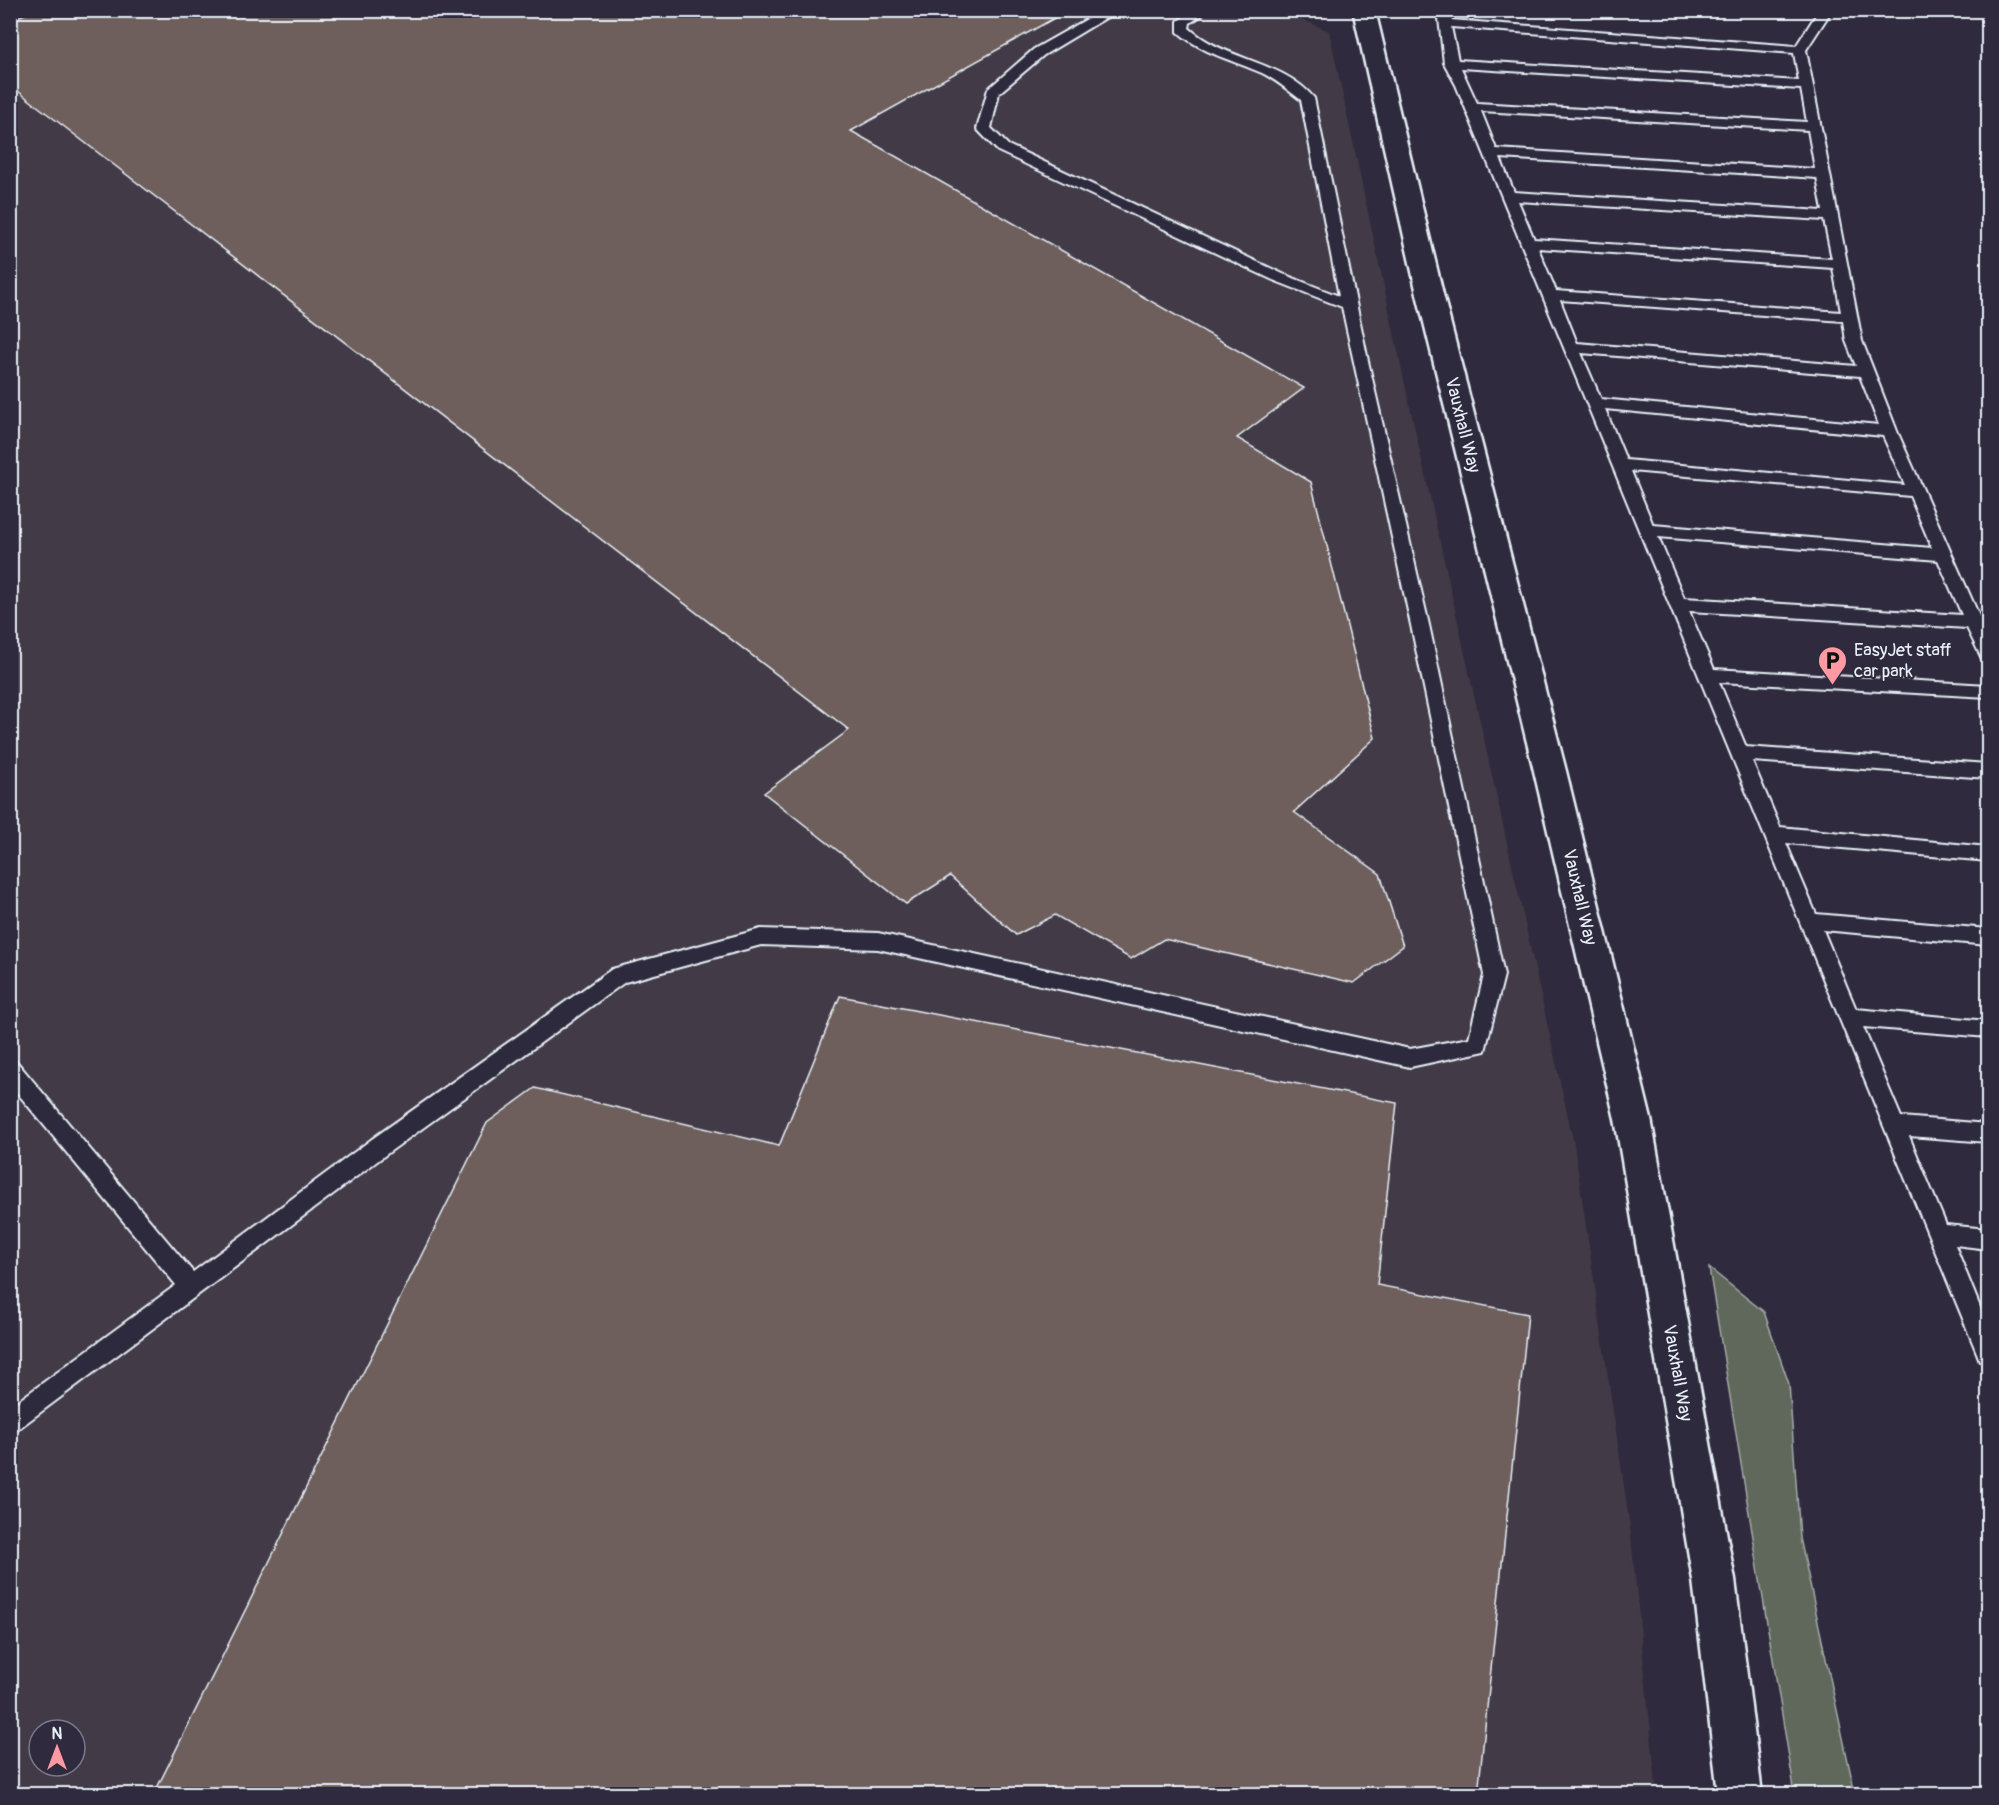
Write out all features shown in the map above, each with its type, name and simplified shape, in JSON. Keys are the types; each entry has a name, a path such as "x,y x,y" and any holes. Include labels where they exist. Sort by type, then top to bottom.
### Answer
{"main road":[{"name":"Vauxhall Way","path":"1364,10 1430,294 1550,771 1632,1119 1714,1580 1740,1794"}],"lane":[{"path":"1113,10 1039,52 993,92 984,129 1003,148 1278,277 1349,305"},
{"path":"10,1421 380,1146 619,975 762,937 878,941 1410,1058 1478,1045 1494,975 1423,636 1349,305 1307,98 1277,76 1216,52 1191,38 1182,29 1184,21 1203,10"},
{"path":"1805,10 1825,11 1800,50 1854,341 1888,431 1989,655"},
{"path":"1800,50 1444,17 1445,38 1451,63 1472,107 1989,1353"},
{"path":"1451,63 1807,85"},
{"path":"1472,107 1814,126"},
{"path":"1491,153 1823,174"},
{"path":"1508,196 1831,216"},
{"path":"1527,243 1840,264"},
{"path":"1549,295 1850,317"},
{"path":"1571,347 1867,372"},
{"path":"1593,403 1888,431"},
{"path":"1619,465 1915,491"},
{"path":"1647,530 1944,555"},
{"path":"1677,604 1974,622"},
{"path":"1707,675 1989,691"},
{"path":"1739,753 1989,771"},
{"path":"1773,834 1989,854"},
{"path":"1809,921 1989,937"},
{"path":"1849,1017 1989,1029"},
{"path":"10,1068 191,1286"},
{"path":"1894,1126 1989,1133"},
{"path":"1939,1234 1989,1239"}],"shaded area":[{"path":"1279,10 1329,31 1574,1144 1630,1527 1657,1794 11,1794 11,11"},
{"path":"1709,1268 1764,1312 1789,1384 1800,1538 1855,1794 1795,1794"}],"building":[{"path":"35,10 1069,10 851,131 1304,388 1237,438 1311,482 1375,738 1294,812 1380,874 1403,946 1354,983 1164,939 1131,959 1055,915 1016,935 950,876 906,904 764,793 849,730 10,85 10,20"},
{"path":"840,996 1397,1103 1377,1285 1528,1314 1478,1794 154,1794 487,1123 535,1088 779,1146"}],"place":[{"name":"EasyJet staff car park","path":"1833,686"}]}
